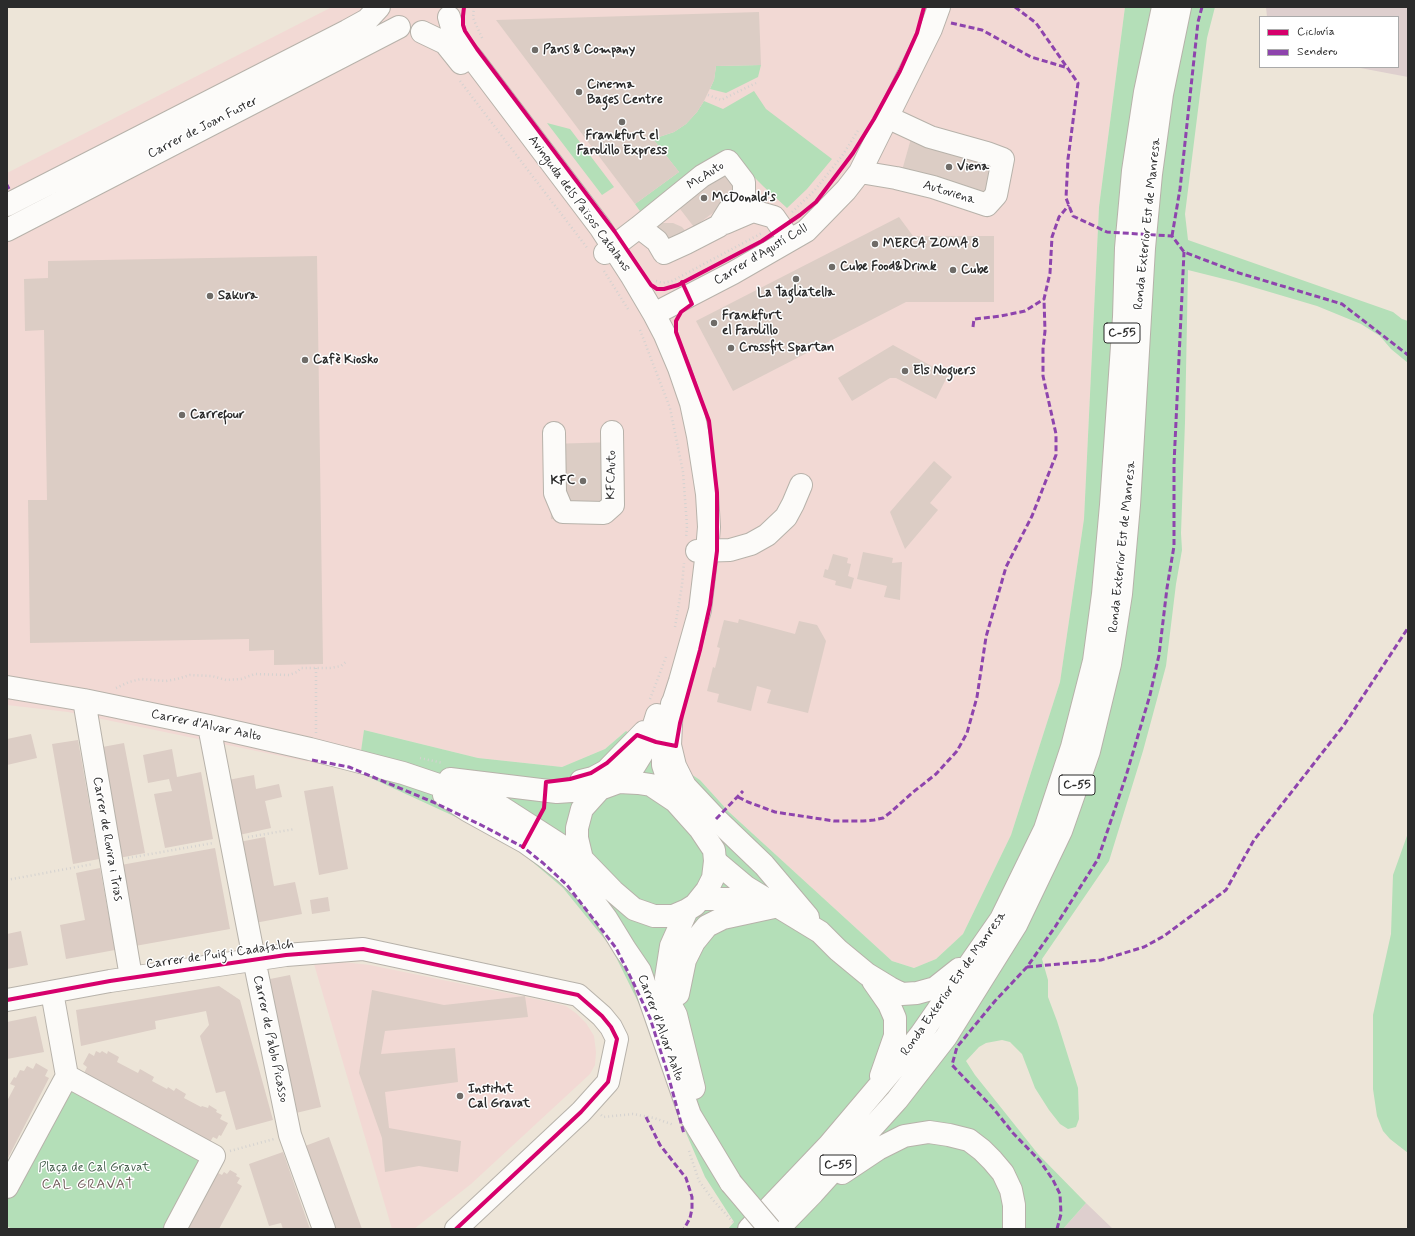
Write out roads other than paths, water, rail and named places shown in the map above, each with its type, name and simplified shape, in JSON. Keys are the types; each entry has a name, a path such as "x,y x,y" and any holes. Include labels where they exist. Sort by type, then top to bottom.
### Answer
{"main road":[{"name":"Carrer de Joan Fuster","path":"7,205 347,31 367,20 379,7"},
{"path":"382,7 390,19 399,27"},
{"name":"Carrer d'Agustí Coll","path":"646,320 733,273 784,232 806,231 846,190 860,172 931,29 939,7"},
{"name":"Ronda Exterior Est de Manresa","path":"875,1091 921,1034 980,952 1001,919 1045,828 1072,748 1094,661 1103,594 1124,317 1126,248 1134,171 1145,92 1162,7"},
{"name":"Ronda Exterior Est de Manresa","path":"778,1229 813,1193 897,1100 946,1037 1016,925 1061,831 1089,751 1110,664 1121,594 1129,505 1144,248 1151,174 1162,94 1180,7"},
{"path":"422,32 437,27 451,12"},
{"name":"Avinguda dels Països Catalans","path":"451,12 456,38 474,59 600,227 603,256 623,280 646,322 673,379 681,406 694,474 698,516 694,551 700,610 680,681 659,707 663,734 664,765 675,801"},
{"name":"Carrer de Joan Fuster","path":"7,230 399,27"},
{"name":"Avinguda dels Països Catalans","path":"399,27 410,31 422,32 444,44 464,66 528,147 679,368 694,414 707,494 709,527 694,551"},
{"name":"Autoviena","path":"860,172 926,185 987,205 996,195 1003,159 930,137 887,117"},
{"name":"McAuto","path":"603,256 702,176 728,161 744,182 744,197 729,210 719,226"},
{"path":"639,227 657,241 664,253 753,211 774,217 784,232"},
{"name":"KFCAuto","path":"554,433 555,493 563,512 604,513 613,505 612,432"},
{"path":"694,551 730,550 751,544 767,535 786,517 801,485"},
{"name":"Carrer d'Alvar Aalto","path":"7,687 84,700 310,749 410,765 534,790 557,792 610,785"},
{"name":"Carrer de Rovira i Trias","path":"84,700 131,978"},
{"path":"659,707 675,766 685,786 716,819 764,865 820,932 838,950 867,974 902,994 917,993 935,988 980,952"},
{"path":"659,707 648,744 635,765 582,809 576,828 582,859 613,891 634,909 654,916 673,916 694,905 730,899 779,906"},
{"path":"534,790 553,785 576,783 593,778 606,771 643,734 659,707"},
{"name":"Carrer de Pablo Picasso","path":"209,726 290,1135 324,1229"},
{"name":"Carrer d'Alvar Aalto","path":"410,765 498,805 582,859"},
{"name":"Carrer d'Alvar Aalto","path":"410,765 448,798 525,842 565,872 588,894 606,918 625,950 640,970 690,1115 731,1183 770,1229"},
{"path":"610,785 638,783 651,785 675,801 700,829 714,850 713,878 708,890 694,905"},
{"path":"714,861 746,887 820,932"},
{"path":"613,891 640,970"},
{"name":"Carrer d'Alvar Aalto","path":"694,905 671,946 666,978 667,998 676,1015 696,1094 713,1152"},
{"path":"676,1015 679,983 685,960 694,942 707,926 723,918 779,906"},
{"name":"Carrer de Puig i Cadafalch","path":"7,1000 131,978 254,959 363,949 578,995 602,1016 611,1027 617,1040 608,1082 555,1137 456,1229"},
{"path":"867,974 882,992 895,1018 895,1036 875,1091"},
{"path":"7,1187 67,1076 52,992"},
{"path":"67,1076 214,1156 175,1229"},
{"name":"C-55","path":"743,1227 829,1145 875,1091"},
{"path":"813,1193 878,1149 904,1136 929,1132 949,1135 969,1140 982,1150 1003,1173 1011,1190 1014,1205 1014,1229"}],"place":[{"name":"Pans & Company","path":"535,50"},
{"name":"Cinema Bages Centre","path":"579,92"},
{"name":"Frankfurt el Farolillo Express","path":"622,122"},
{"name":"Viena","path":"949,167"},
{"name":"McDonald's","path":"704,198"},
{"name":"MERCA ZOMA 8","path":"875,244"},
{"name":"Cube Food&Drink","path":"832,267"},
{"name":"Cube","path":"953,270"},
{"name":"La Tagliatella","path":"796,279"},
{"name":"Sakura","path":"210,296"},
{"name":"Frankfurt el Farolillo","path":"714,323"},
{"name":"Crossfit Spartan","path":"731,348"},
{"name":"Cafè Kiosko","path":"305,360"},
{"name":"Els Noguers","path":"905,371"},
{"name":"Carrefour","path":"182,415"},
{"name":"KFC","path":"583,481"},
{"name":"Institut Cal Gravat","path":"460,1096"}],"district":[{"name":"CAL GRAVAT","path":"88,1185"}],"park label":[{"name":"Plaça de Cal Gravat","path":"94,1168"}]}
